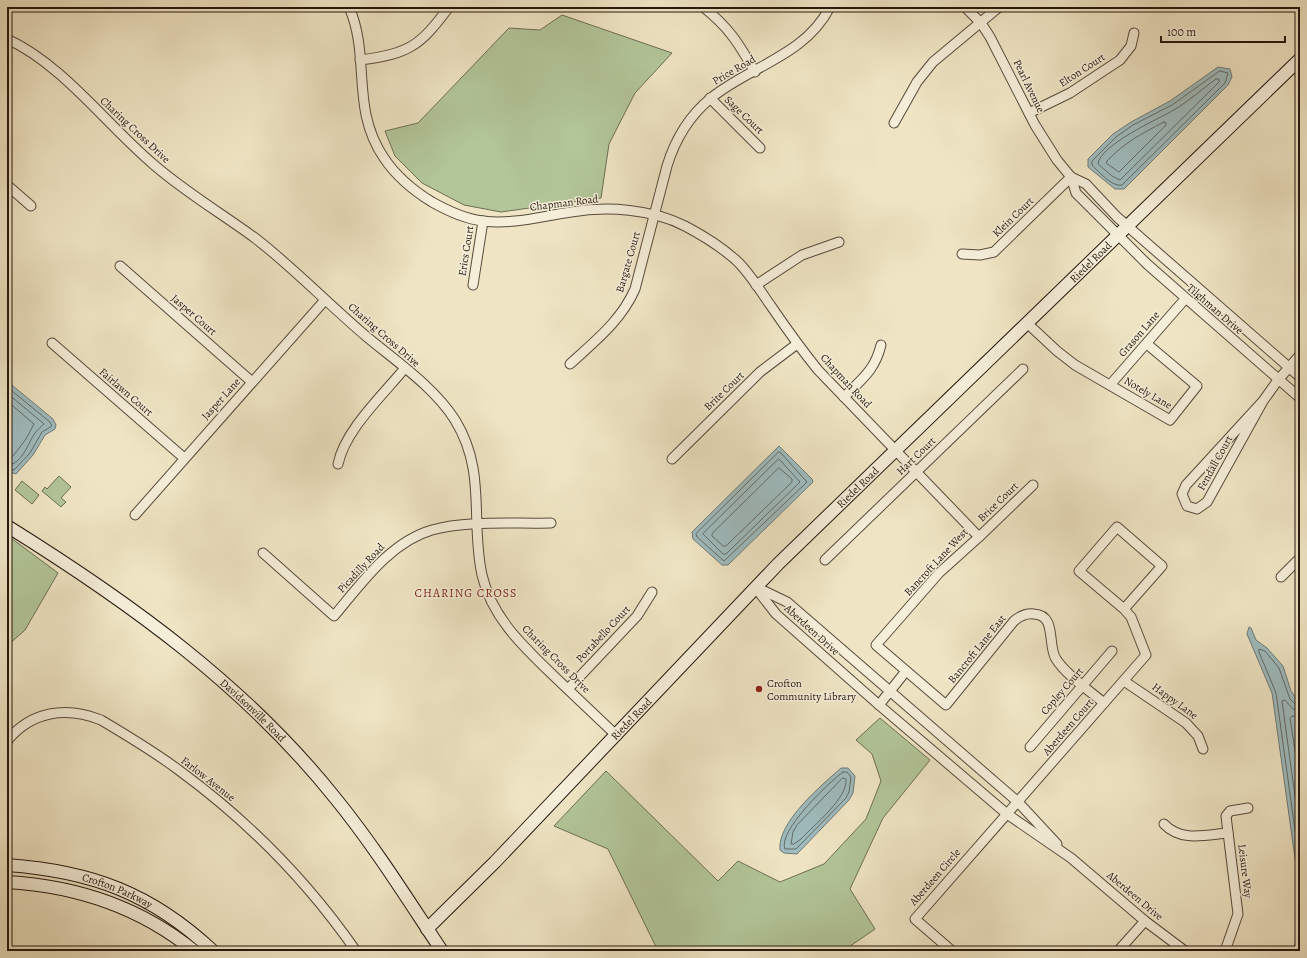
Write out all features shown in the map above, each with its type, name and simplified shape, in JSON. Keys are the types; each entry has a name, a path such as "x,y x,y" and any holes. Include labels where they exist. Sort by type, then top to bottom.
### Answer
{"street":[{"name":"Chapman Road","path":"349,7 357,34 366,120 373,138 385,159 411,188 442,208 462,216 483,221 508,222 572,212 614,209 653,215 683,225 721,248 739,263 797,344 818,370 895,451"},
{"path":"360,60 386,57 424,39 449,7"},
{"path":"703,7 725,25 737,40 755,72"},
{"name":"Price Road","path":"653,215 672,150 687,124 710,98 724,88 794,49 812,32 830,7"},
{"name":"Pearl Avenue","path":"965,7 981,23 1000,54 1029,113 1057,160 1071,177 1076,193 1118,234"},
{"path":"894,123 924,72 933,62 999,7"},
{"name":"Elton Court","path":"1029,113 1070,93 1120,60 1131,46 1134,33"},
{"name":"Charing Cross Drive","path":"7,39 23,47 50,65 152,164 256,239 405,368 446,408 464,436 474,470 477,492 479,560 483,577 497,611 506,627 522,645 617,736"},
{"name":"Riedel Road","path":"427,929 495,862 617,736 755,586 1300,59"},
{"name":"Sage Court","path":"710,98 760,148"},
{"name":"Pearl Avenue","path":"1071,177 1086,184 1117,217 1128,225"},
{"name":"Klein Court","path":"962,254 980,255 994,252 1071,177"},
{"path":"7,185 31,206"},
{"name":"Bargate Court","path":"570,364 617,320 628,303 635,289 653,215"},
{"name":"Erics Court","path":"473,285 483,221"},
{"name":"Tilghman Drive","path":"1128,225 1300,377"},
{"name":"Tilghman Drive","path":"1118,234 1147,264 1185,299 1300,398"},
{"path":"756,285 802,256 839,242"},
{"name":"Jasper Court","path":"120,266 252,382"},
{"name":"Grason Lane","path":"1110,385 1185,299"},
{"name":"Jasper Lane","path":"135,515 325,300"},
{"name":"Notely Lane","path":"1027,322 1057,351 1075,365 1170,420 1197,386 1147,344"},
{"name":"Fairlawn Court","path":"52,343 184,458"},
{"name":"Brite Court","path":"672,459 760,372 797,344"},
{"path":"844,396 868,374 874,365 881,344"},
{"name":"Fendall Court","path":"1263,401 1186,485 1182,494 1187,506 1197,509 1207,502 1263,401 1278,380 1300,355"},
{"path":"338,464 340,451 349,435 405,368"},
{"name":"Hart Court","path":"825,560 1023,369"},
{"name":"Bancroft Lane West","path":"895,451 979,537 939,573 876,645 906,671"},
{"name":"Brice Court","path":"979,537 1033,485"},
{"name":"Picadilly Road","path":"263,553 334,616 379,564 402,545 431,530 452,526 550,523"},
{"name":"Davidsonville Road","path":"7,526 103,588 212,671 241,696 302,759 337,799 365,837 442,951"},
{"path":"1117,527 1162,566 1124,609 1079,571 1117,527"},
{"path":"1281,576 1300,558"},
{"name":"Aberdeen Drive","path":"755,586 787,602 1018,802 1071,858"},
{"name":"Aberdeen Drive","path":"755,586 776,614 879,705 1007,814 1071,858 1145,921 1184,951"},
{"name":"Portabello Court","path":"568,689 637,616 652,592"},
{"name":"Aberdeen Court","path":"1007,814 1146,655 1130,617 1124,609"},
{"name":"Bancroft Lane East","path":"906,671 946,705 1014,621 1025,614 1039,614 1047,619 1056,659 1104,703"},
{"name":"Copley Court","path":"1030,747 1112,652"},
{"path":"879,705 906,671"},
{"name":"Happy Lane","path":"1124,681 1190,726 1198,736 1203,749"},
{"name":"Farlow Avenue","path":"7,741 27,723 46,714 68,712 90,716 101,720 180,771 248,827 306,887 356,951"},
{"name":"Leisure Way","path":"1225,951 1238,914 1228,833 1227,812 1248,808"},
{"name":"Aberdeen Circle","path":"952,951 915,919 1007,814"},
{"path":"1164,824 1171,832 1180,835 1228,833"},
{"name":"Crofton Parkway","path":"7,866 40,868 86,877 139,897 191,930 213,951"},
{"name":"Crofton Parkway","path":"7,882 38,884 59,888 108,902 158,925 194,951"},
{"path":"1118,951 1145,921"}],"green space":[{"path":"562,15 672,53 635,93 609,144 601,198 501,212 464,205 422,183 395,156 385,131 418,123 509,28 540,30"},
{"path":"59,476 71,487 61,498 66,502 61,507 42,491 45,487 47,489"},
{"path":"22,481 39,495 32,504 15,490"},
{"path":"7,535 58,573 25,630 7,646"},
{"path":"880,718 930,760 883,818 850,889 875,929 843,951 658,951 608,849 554,826 606,771 718,881 738,861 780,882 824,864 866,819 881,781 872,754 856,740"}],"water":[{"path":"1218,67 1230,69 1232,77 1228,85 1124,189 1115,189 1088,167 1088,159 1113,134 1131,122 1170,101"},
{"path":"7,381 53,419 56,425 55,429 45,435 33,455 16,474 7,471"},
{"path":"779,446 812,479 813,482 728,565 722,565 693,539 692,532"},
{"path":"1249,627 1251,628 1256,640 1267,648 1283,666 1291,691 1300,704 1300,894 1272,693 1247,634"},
{"path":"841,768 848,768 855,776 853,793 849,800 797,854 784,853 780,850 781,839 793,816 813,794"},
{"path":"1300,927 1300,951 1293,951"}],"place":[{"name":"Crofton Community Library","path":"759,689"}],"district":[{"name":"CHARING CROSS","path":"466,593"}]}
